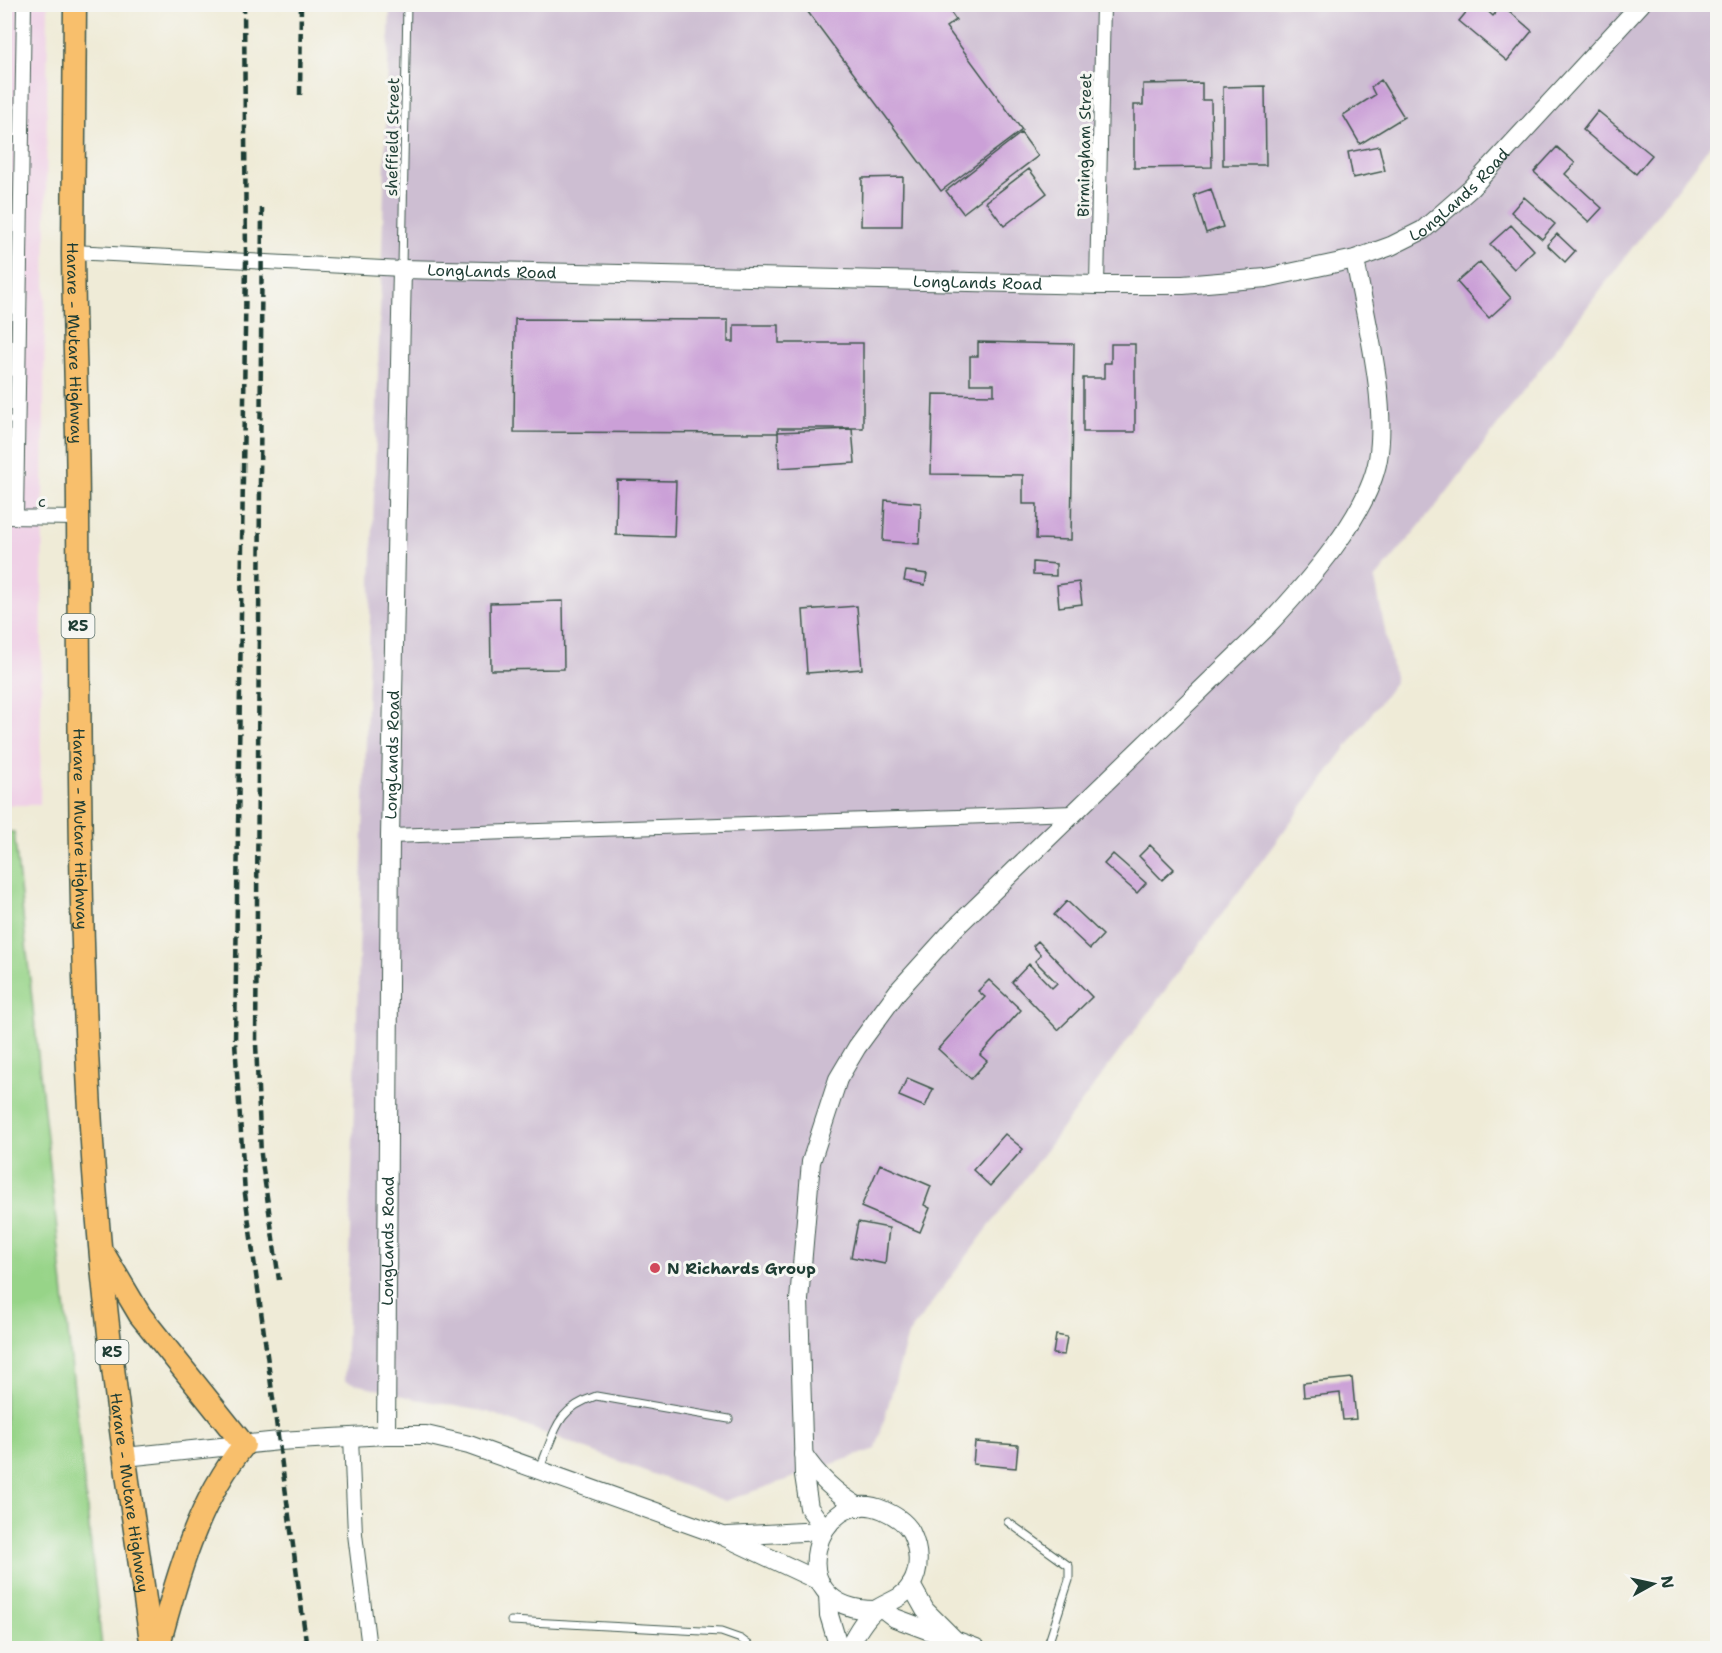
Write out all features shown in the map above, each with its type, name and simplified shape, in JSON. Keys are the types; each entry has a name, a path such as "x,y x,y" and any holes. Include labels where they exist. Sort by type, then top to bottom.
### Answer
{"highway":[{"name":"Harare - Mutare Highway","path":"75,4 73,252 82,921 100,1247 125,1457 152,1648"},
{"path":"100,1247 140,1316 244,1444 214,1485 186,1555 158,1648"}],"street":[{"path":"10,517 24,4"},
{"name":"Birmingham Street","path":"1097,285 1103,4"},
{"name":"LongLands Road","path":"386,1435 390,836 402,269 1183,285 1266,278 1355,259 1391,246 1423,230 1471,188 1641,4"},
{"path":"73,252 402,269"},
{"path":"823,1529 809,1508 803,1454 799,1300 811,1162 838,1079 856,1047 898,991 954,929 1267,626 1311,578 1366,493 1377,460 1380,429 1378,399 1355,259"},
{"name":"c","path":"10,517 78,518"},
{"path":"390,836 1074,813"},
{"path":"125,1457 244,1444 386,1435 426,1435 469,1444 723,1536 824,1587 850,1607 879,1609 958,1644 976,1648"},
{"path":"351,1437 355,1534 369,1648"},
{"path":"803,1454 815,1472 838,1494 859,1507"},
{"path":"839,1648 829,1615 824,1587 814,1566 815,1551 823,1529 844,1512 859,1507 878,1508 896,1515 909,1529 917,1547 918,1566 911,1585 899,1599 879,1609 848,1648"},
{"path":"723,1536 823,1529"},
{"path":"911,1585 926,1610 958,1644"}],"lane":[{"name":"sheffield Street","path":"402,269 407,4"},
{"path":"539,1470 564,1413 576,1403 596,1396 729,1419"},
{"path":"1008,1522 1068,1566 1069,1580 1047,1648"},
{"path":"511,1621 722,1632 741,1639 753,1648"}],"shaded area":[{"path":"5,5 48,5 40,805 5,805"},
{"path":"390,5 1717,5 1717,136 1441,500 1375,579 1395,682 908,1335 876,1449 725,1501 488,1412 415,1399 345,1381"}],"green space":[{"path":"5,832 14,832 102,1648 5,1648"}],"building":[{"path":"802,4 945,4 956,20 946,27 1022,130 941,191"},
{"path":"1473,4 1480,4 1493,16 1502,5 1532,31 1507,61 1459,21"},
{"path":"1381,80 1404,117 1360,144 1343,115 1375,95 1371,87"},
{"path":"1202,83 1202,100 1211,100 1212,167 1134,168 1134,105 1143,105 1143,84"},
{"path":"1265,86 1266,165 1223,165 1223,87"},
{"path":"1598,111 1652,155 1636,174 1583,130"},
{"path":"1021,133 1038,156 963,213 946,191"},
{"path":"1379,146 1385,171 1353,178 1348,152"},
{"path":"1557,147 1575,163 1565,174 1602,208 1589,222 1534,172"},
{"path":"1029,169 1047,193 1004,226 986,202"},
{"path":"903,177 902,226 861,226 862,178"},
{"path":"1211,189 1223,227 1206,233 1194,195"},
{"path":"1524,197 1555,224 1542,239 1511,212"},
{"path":"1511,225 1534,250 1514,269 1490,244"},
{"path":"1557,234 1575,251 1565,262 1547,245"},
{"path":"1480,262 1511,298 1489,318 1457,282"},
{"path":"515,319 728,320 728,342 734,342 734,325 779,325 779,343 863,343 863,428 778,428 778,433 514,432"},
{"path":"978,342 1074,344 1071,540 1036,539 1037,504 1023,504 1023,475 931,474 933,394 994,395 994,384 970,384 970,356 978,356"},
{"path":"1111,344 1135,344 1135,432 1083,432 1083,378 1104,378 1104,363 1111,363"},
{"path":"852,429 855,463 779,468 778,432"},
{"path":"617,480 676,481 674,537 616,535"},
{"path":"885,500 921,503 919,544 883,541"},
{"path":"1033,562 1056,564 1056,576 1033,575"},
{"path":"906,571 927,574 925,585 904,581"},
{"path":"1079,582 1082,604 1059,607 1057,585"},
{"path":"563,601 564,669 491,670 490,603"},
{"path":"857,606 862,669 807,673 803,610"},
{"path":"1150,845 1174,869 1162,880 1139,856"},
{"path":"1113,854 1146,883 1137,893 1104,864"},
{"path":"1067,901 1103,935 1090,949 1054,915"},
{"path":"1038,941 1092,997 1058,1030 1012,982 1029,964 1052,988 1057,983 1035,961 1041,955 1033,946"},
{"path":"989,980 1021,1010 980,1055 987,1061 971,1079 938,1049 985,997 978,991"},
{"path":"907,1078 933,1089 925,1107 899,1096"},
{"path":"1005,1134 1023,1149 990,1186 973,1170"},
{"path":"880,1164 931,1186 924,1205 930,1208 920,1232 861,1207"},
{"path":"858,1222 889,1228 885,1264 851,1257"},
{"path":"1056,1335 1067,1337 1064,1355 1053,1354"},
{"path":"1352,1378 1356,1419 1343,1420 1340,1393 1304,1397 1303,1383"},
{"path":"975,1442 1018,1445 1016,1468 973,1464"}],"railway":[{"path":"244,4 246,261 235,1042 245,1194 307,1648"},
{"path":"300,95 301,4"},
{"path":"262,208 256,1044 261,1155 279,1280"}],"place":[{"name":"N Richards Group","path":"655,1268"}]}
